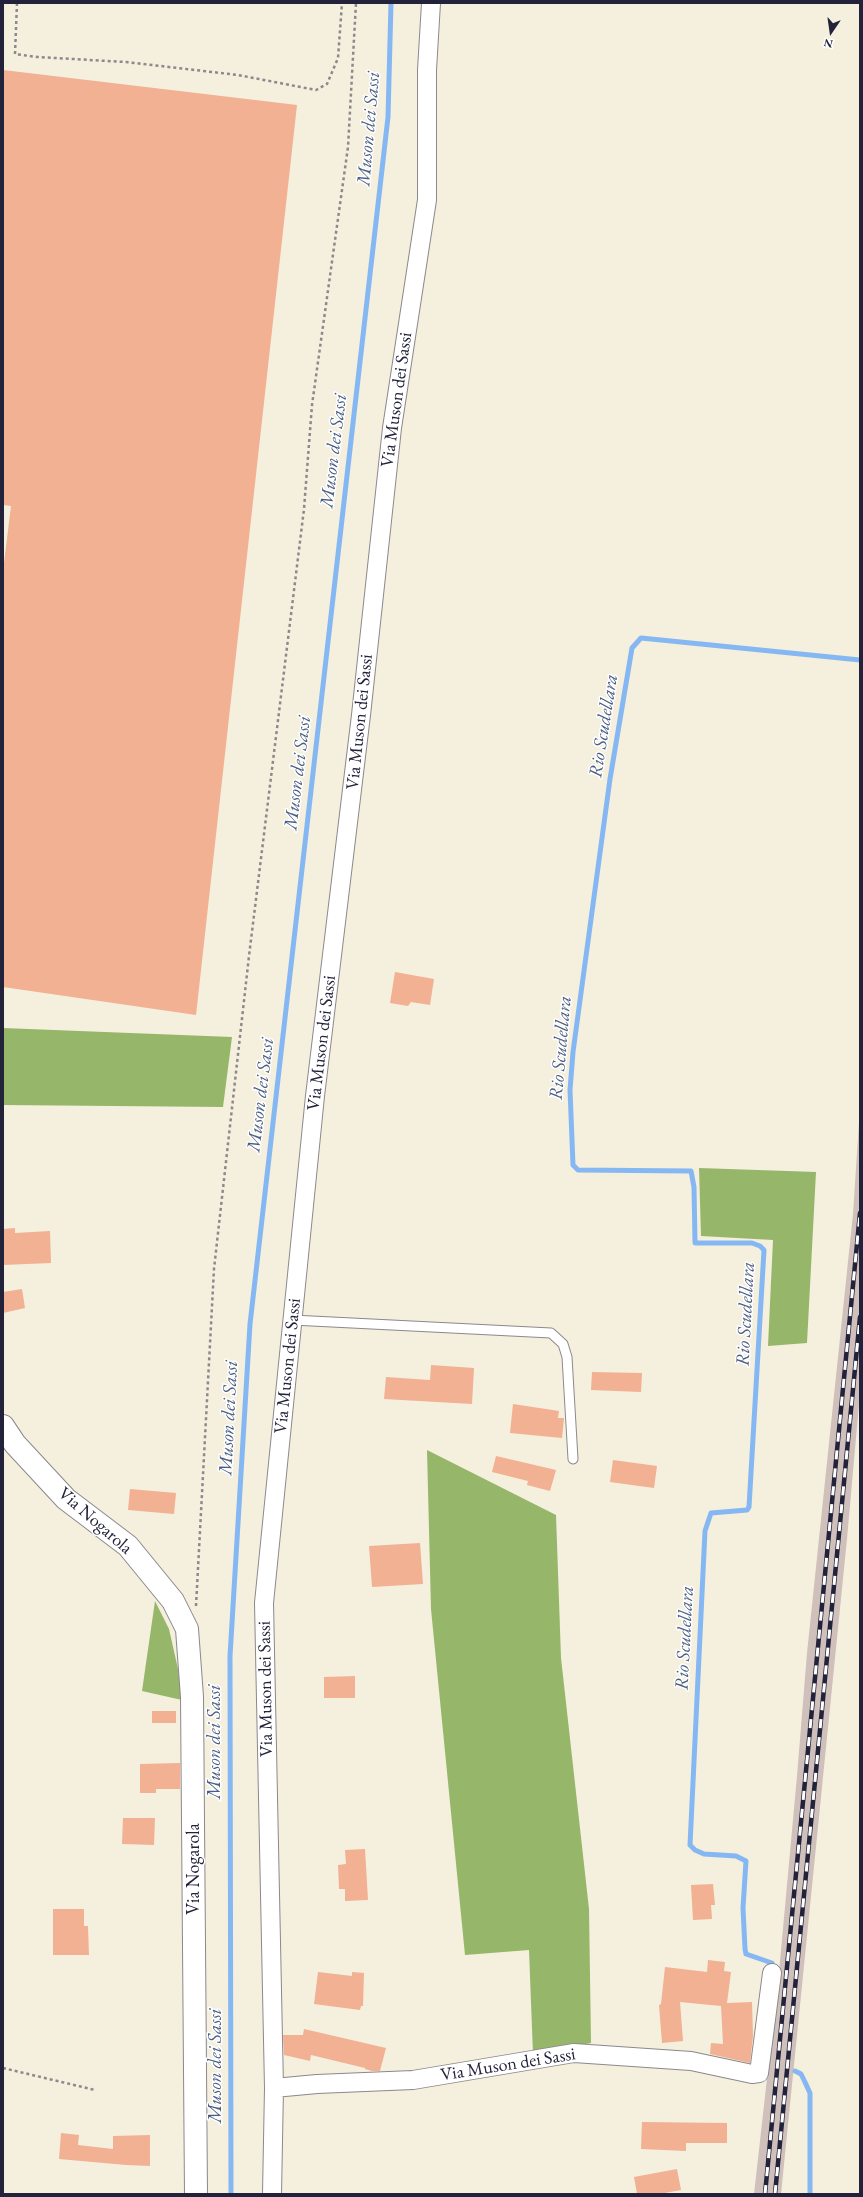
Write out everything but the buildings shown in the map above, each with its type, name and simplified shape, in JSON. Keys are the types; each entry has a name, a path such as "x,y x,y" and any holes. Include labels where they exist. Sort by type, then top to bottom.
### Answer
{"street":[{"name":"Via Muson dei Sassi","path":"272,2194 274,2088 264,1603 315,1096 361,715 392,428 427,200 427,70 431,3"},
{"name":"Via Nogarola","path":"3,1426 15,1444 66,1499 128,1546 173,1601 187,1629 192,1696 196,2194"},
{"name":"Via Muson dei Sassi","path":"274,2088 317,2084 414,2080 574,2053 690,2061 752,2074 759,2073 772,1973"}],"lane":[{"path":"292,1320 551,1333 562,1344 567,1357 573,1459"}],"path":[{"path":"17,3 15,54 37,58 126,62 238,75 316,90 327,84 338,58 342,3"},
{"path":"187,1629 197,1604 202,1472 214,1269 250,948 304,509 312,405 348,147 356,3"},
{"path":"3,2068 95,2090"}],"shaded area":[{"path":"860,1107 860,1393 847,1539 781,2194 754,2194 779,1972 807,1653 853,1214"}],"green space":[{"path":"3,1028 232,1037 223,1107 3,1105"},
{"path":"699,1168 816,1172 807,1343 768,1346 773,1240 701,1236"},
{"path":"427,1450 556,1515 561,1658 589,1909 591,2043 533,2054 529,1950 465,1955 431,1609"},
{"path":"155,1601 169,1629 178,1669 182,1700 142,1691"}],"waterway":[{"name":"Muson dei Sassi","path":"231,2194 230,1656 250,1324 388,117 391,3"},
{"name":"Rio Scudellara","path":"772,1963 746,1954 743,1908 746,1861 736,1856 704,1854 695,1850 690,1845 705,1531 711,1513 747,1510 749,1507 764,1250 760,1246 752,1243 695,1243 694,1187 691,1171 578,1170 573,1165 570,1090 573,1052 610,779 632,648 641,638 860,660"},
{"name":"Rio Scudellara","path":"795,2071 801,2074 810,2093 810,2194"}],"railway":[{"path":"765,2194 860,1213"},
{"path":"775,2194 860,1317"}]}
